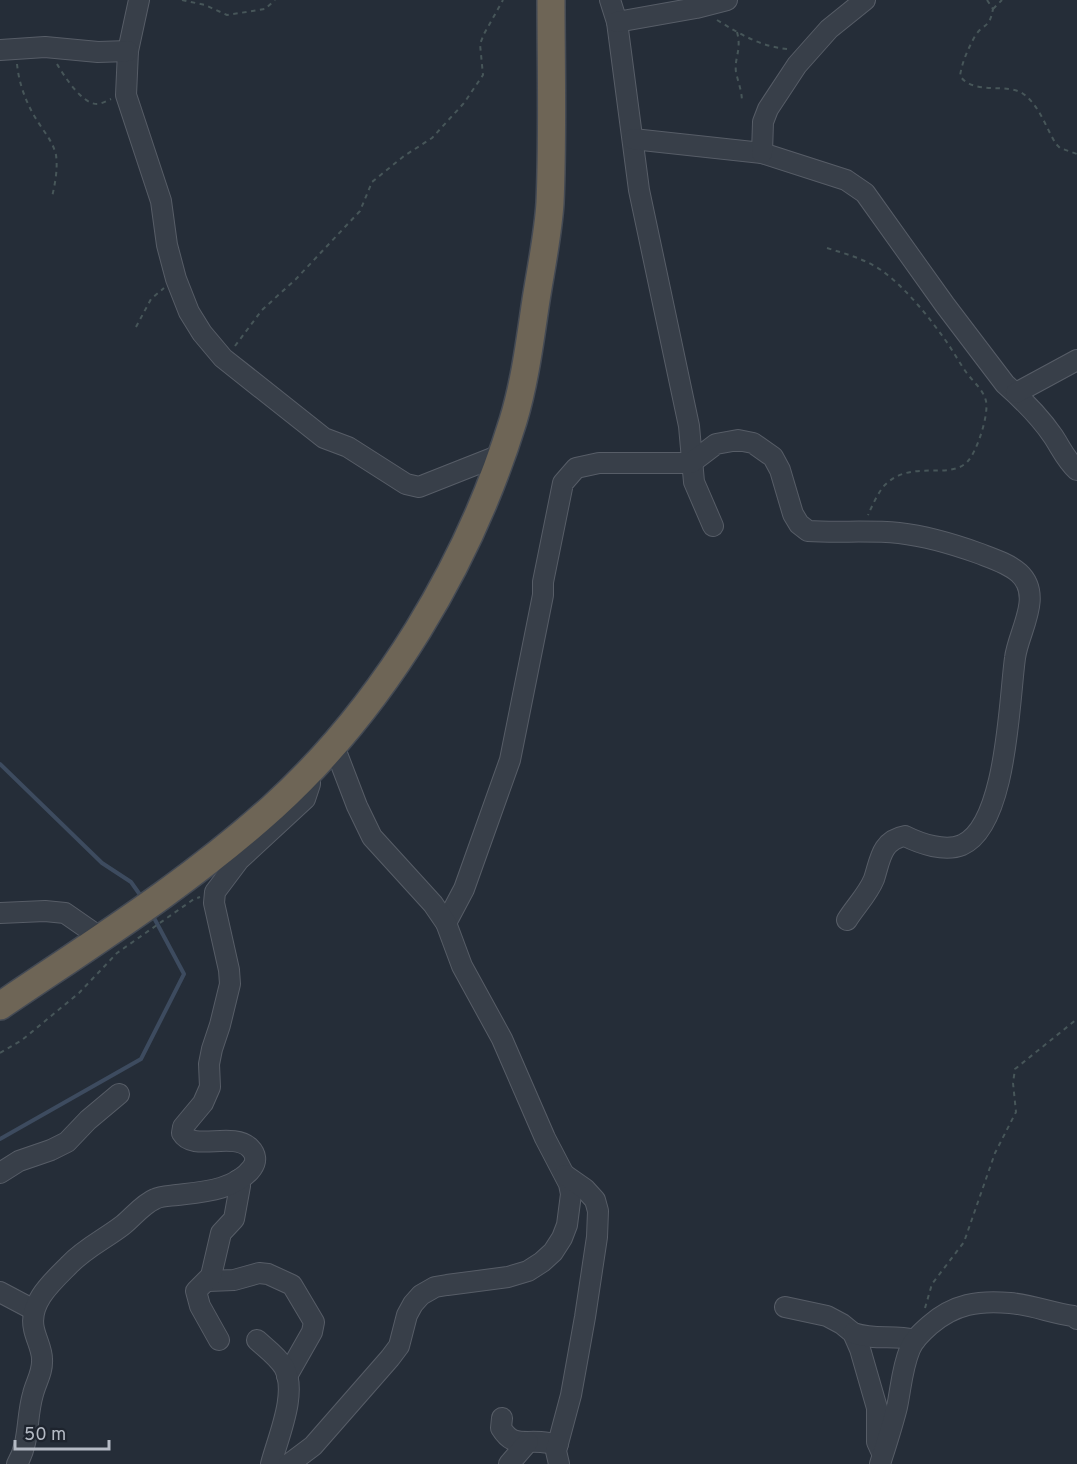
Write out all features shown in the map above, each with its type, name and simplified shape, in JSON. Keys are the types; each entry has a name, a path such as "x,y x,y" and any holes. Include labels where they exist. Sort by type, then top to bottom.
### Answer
{"highway":[{"path":"0,1006 148,906 216,856 273,807 310,771 334,746 398,662 460,557 479,516 513,420 528,351 550,205 551,0"}],"street":[{"path":"139,0 128,51 126,95 160,201 167,245 176,279 189,312 202,333 223,358 324,438 348,447 406,484 419,487 500,455"},
{"path":"610,0 617,22 642,202 689,426 694,482 713,526"},
{"path":"617,22 728,0"},
{"path":"762,153 763,122 768,109 797,64 829,30 865,0"},
{"path":"8,50 45,48 98,52 128,51"},
{"path":"633,139 762,153 846,180 865,193 1005,384 1016,393 1052,435 1071,465 1077,470"},
{"path":"1016,393 1077,360"},
{"path":"446,923 464,889 510,760 563,483 576,468 599,463 691,463 716,444 738,440 753,443 773,457 780,470 793,514 799,524 808,531 901,534 960,547 986,556 1019,573 1029,586 1030,600 1026,623 1015,656 1003,760 992,805 982,828 963,844 954,847 926,844 905,836 891,842 879,858 869,887 847,920"},
{"path":"289,1464 313,1446 390,1358 399,1346 407,1315 421,1295 435,1287 508,1278 528,1271 553,1252 567,1225 572,1194 565,1174 544,1138 492,1017 462,966 446,923 433,903 372,837 357,806 334,746"},
{"path":"16,1464 25,1446 33,1394 41,1373 43,1359 32,1320 34,1310 43,1293 85,1250 124,1224 155,1198 228,1185 248,1173 256,1160 250,1148 236,1140 192,1140 184,1137 182,1133 183,1127 203,1102 210,1087 209,1064 212,1048 230,984 214,903 215,892 238,860 305,799 310,784 310,771"},
{"path":"0,913 45,911 65,913 101,938"},
{"path":"0,1173 19,1161 67,1142 88,1120 119,1094"},
{"path":"559,1464 556,1451 571,1395 585,1317 597,1237 598,1211 595,1200 565,1174"},
{"path":"219,1340 196,1296 196,1291 208,1281 221,1233 234,1219 240,1186 238,1180"},
{"path":"208,1281 234,1280 259,1273 268,1274 292,1285 314,1322 312,1332 287,1376"},
{"path":"0,1292 34,1310"},
{"path":"881,1460 897,1405 905,1363 915,1340 936,1319 959,1306 972,1303 1012,1303 1073,1316 1077,1319"},
{"path":"785,1307 826,1316 853,1333 872,1339 893,1337 915,1340"},
{"path":"853,1333 877,1408 877,1442 881,1460"},
{"path":"257,1340 275,1355 285,1369 290,1384 288,1402 271,1464"},
{"path":"502,1418 501,1428 513,1441 558,1444"},
{"path":"509,1464 528,1442"}],"path":[{"path":"182,0 205,5 227,15 265,9 275,0"},
{"path":"223,358 237,344 262,310 296,279 351,222 360,211 372,182 404,156 432,138 464,103 483,75 480,44 483,33 503,0"},
{"path":"987,0 993,9"},
{"path":"1002,0 993,9 990,22 977,33 962,62 960,76 963,81 979,86 1023,94 1038,113 1056,144 1060,148 1077,154"},
{"path":"696,8 752,41 777,48 796,50 816,45"},
{"path":"737,32 740,44 736,70 742,89 742,102"},
{"path":"45,48 76,91 90,102 98,104 126,95"},
{"path":"8,50 29,106 50,138 56,156 52,197"},
{"path":"827,248 872,264 894,280 947,341 967,374 984,394 987,404 981,433 967,462 956,468 906,472 895,477 882,488 856,532"},
{"path":"136,327 151,299 176,279"},
{"path":"0,1053 22,1040 79,993 117,953 194,899 215,892"},
{"path":"923,1314 932,1284 964,1242 995,1153 1016,1112 1013,1083 1015,1069 1077,1019"}],"waterway":[{"path":"0,764 102,863 131,882 143,899"},
{"path":"0,1139 141,1059 184,974 153,916"}]}
